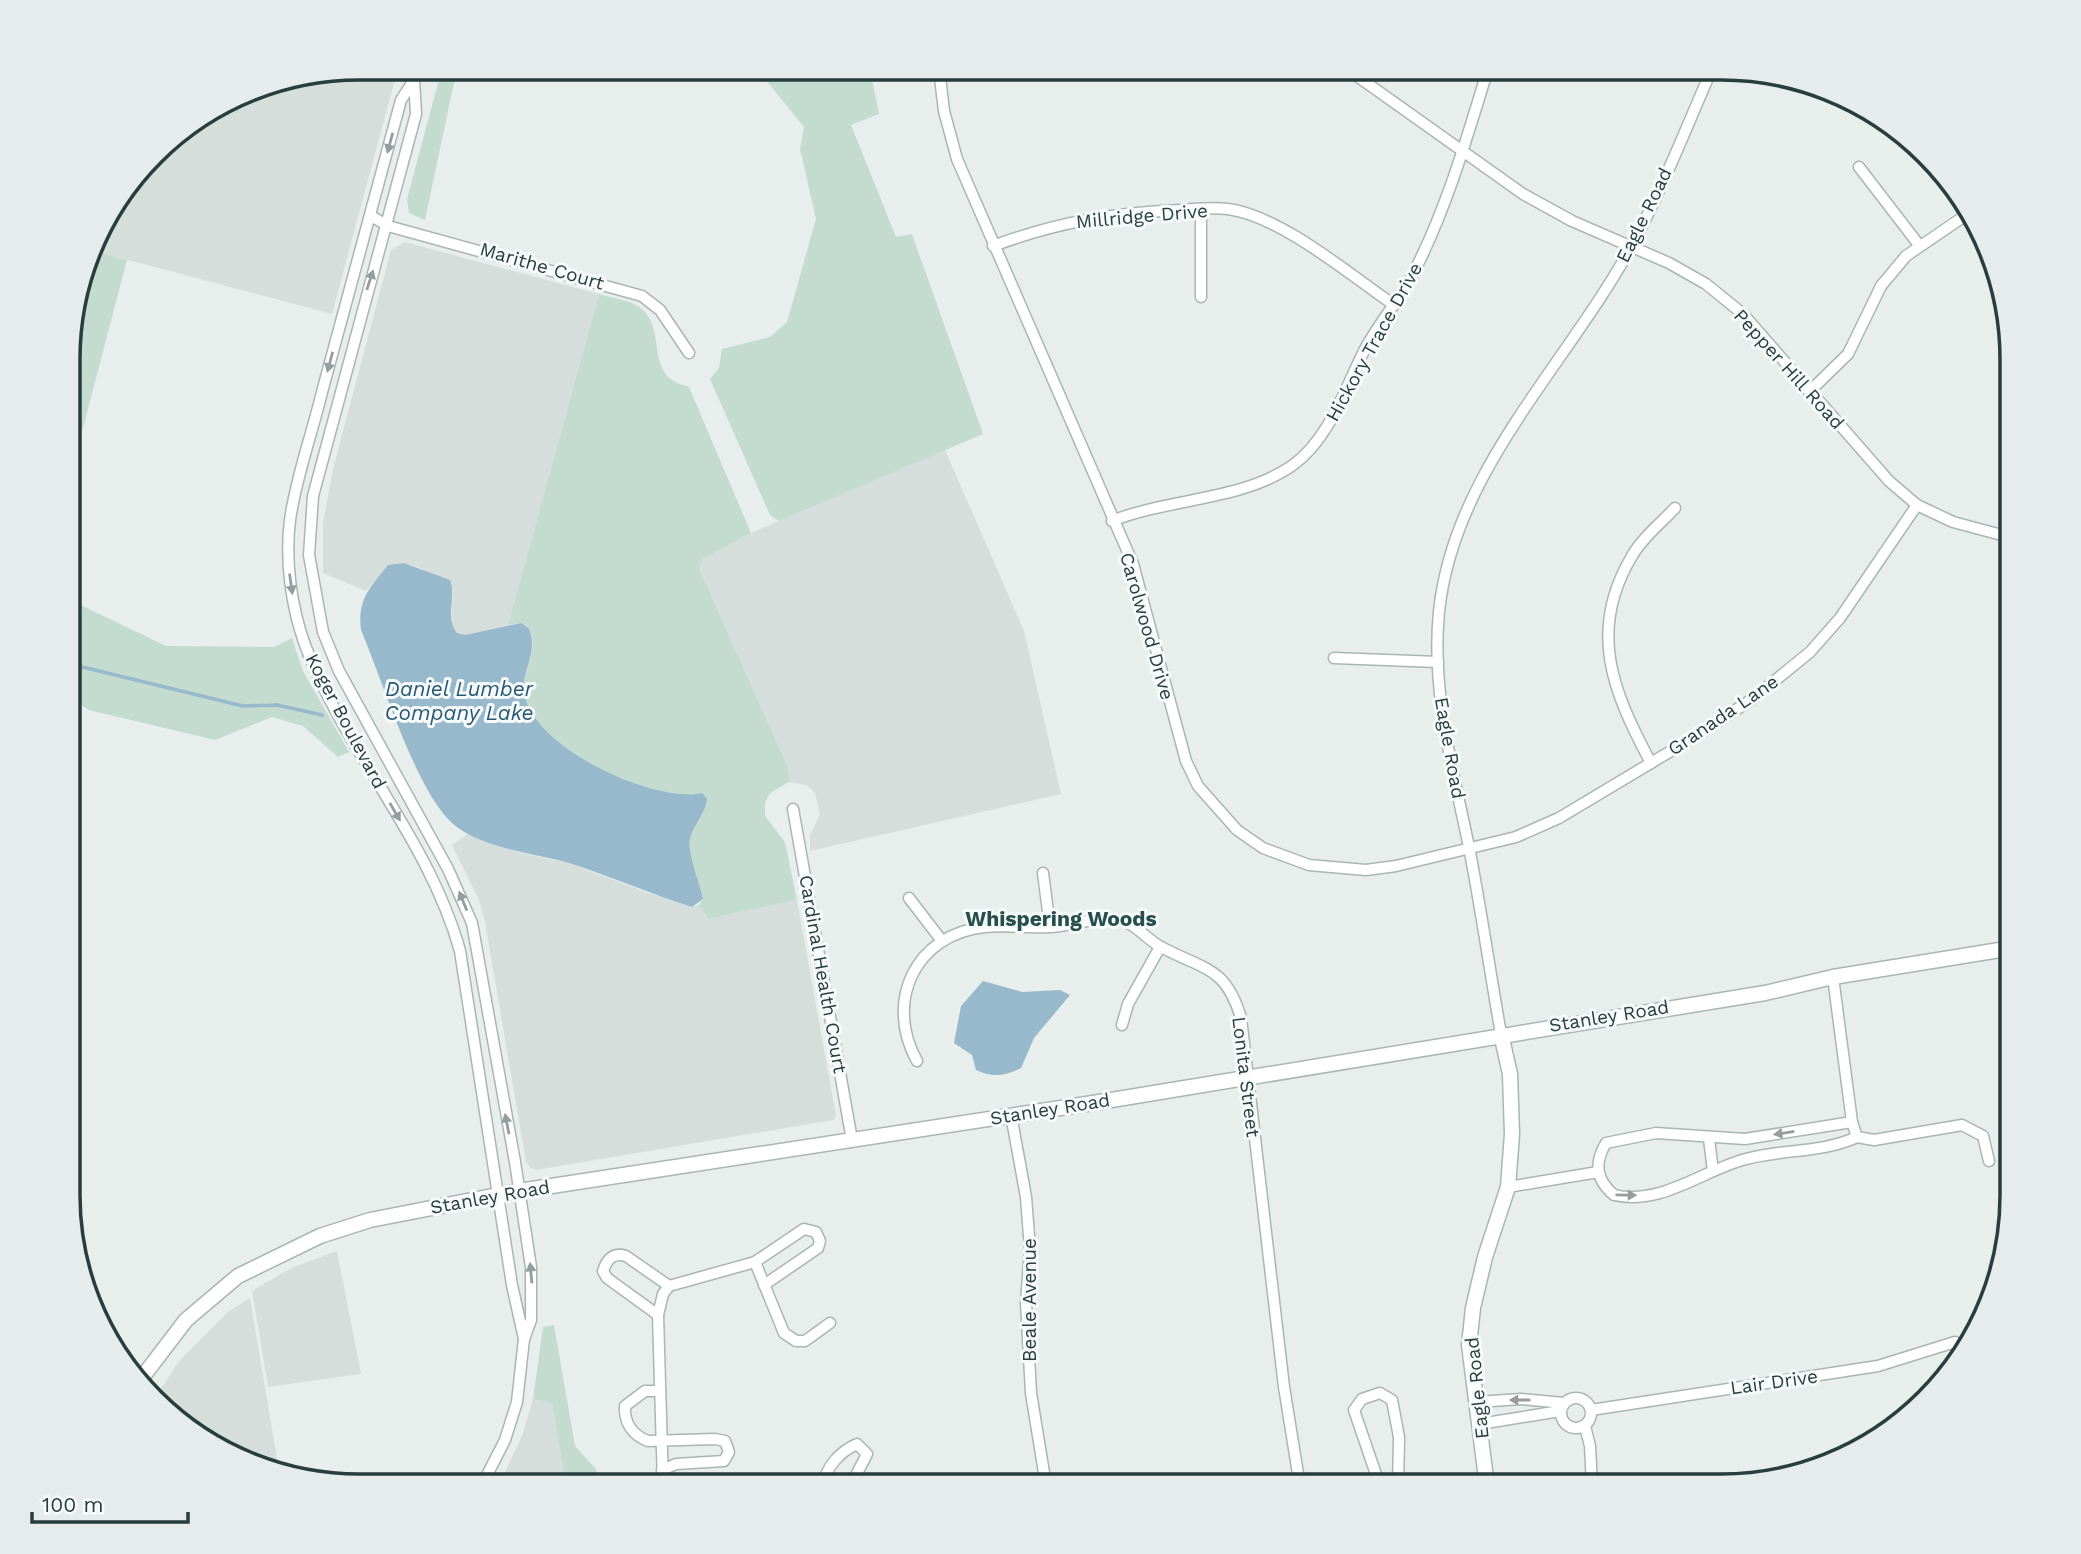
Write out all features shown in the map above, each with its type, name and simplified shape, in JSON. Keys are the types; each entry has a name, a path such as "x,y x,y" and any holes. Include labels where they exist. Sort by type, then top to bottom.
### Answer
{"street":[{"name":"Koger Boulevard","path":"413,80 401,100 290,519 290,582 296,614 317,672 427,866 449,913 460,951 497,1195 524,1339"},
{"name":"Koger Boulevard","path":"416,80 416,114 388,226 368,285 326,456 313,496 309,523 312,579 330,653 442,858 472,923 519,1191 533,1295 531,1320 524,1339"},
{"name":"Carolwood Drive","path":"940,80 944,111 957,159 1112,521 1133,564 1186,761 1198,786 1237,830 1263,848 1287,858 1332,868 1366,870 1469,849"},
{"name":"Pepper Hill Road","path":"1362,80 1523,194 1562,216 1632,246 1706,284 1743,314 1889,481 1917,505 1953,522 2000,535"},
{"name":"Hickory Trace Drive","path":"1112,521 1131,514 1246,487 1293,465 1314,447 1367,346 1415,271 1439,221 1485,80"},
{"name":"Eagle Road","path":"1486,1474 1469,1345 1473,1308 1485,1257 1508,1187 1512,1134 1510,1074 1446,737 1438,662 1438,611 1468,505 1503,441 1582,328 1632,246 1707,80"},
{"path":"1859,167 1919,246"},
{"path":"1201,209 1201,297"},
{"name":"Millridge Drive","path":"993,246 1045,226 1079,220 1229,209 1276,226 1394,305"},
{"name":"Marithe Court","path":"371,216 388,226 642,296 666,318 689,353"},
{"path":"1810,392 1848,354 1881,286 1906,256 1962,218"},
{"name":"Granada Lane","path":"1469,849 1516,837 1559,818 1751,700 1810,652 1840,618 1917,505"},
{"path":"1651,762 1626,716 1615,685 1608,655 1608,620 1617,585 1633,553 1675,508"},
{"path":"1334,657 1438,662"},
{"name":"Cardinal Health Court","path":"793,809 852,1140"},
{"path":"1043,873 1050,927"},
{"path":"909,898 942,941"},
{"name":"Lonita Street","path":"917,1061 906,1041 902,1018 911,976 922,959 942,941 984,927 1050,927 1107,919 1128,923 1160,947 1220,976 1234,993 1241,1018 1246,1077 1298,1474"},
{"path":"1122,1025 1128,1004 1160,947"},
{"name":"Stanley Road","path":"145,1373 173,1334 211,1297 238,1276 280,1253 320,1236 370,1220 519,1191 1011,1115 1765,993 1833,977 2000,950"},
{"path":"1833,977 1852,1122 1857,1137"},
{"name":"Beale Avenue","path":"1011,1115 1026,1197 1030,1249 1026,1303 1031,1393 1044,1474"},
{"path":"1852,1122 1745,1139 1709,1139 1656,1133 1606,1143 1598,1172 1611,1193 1628,1196 1677,1188 1748,1158 1842,1143 1857,1137 1874,1140 1962,1125 1983,1136 1989,1161"},
{"path":"1709,1139 1713,1171"},
{"path":"1508,1187 1598,1172"},
{"path":"663,1474 658,1315 663,1294 669,1286 755,1262 804,1229 816,1232 820,1241 818,1248 764,1285"},
{"path":"658,1315 607,1278 603,1271 611,1256 618,1253 669,1286"},
{"path":"755,1262 784,1333 790,1339 805,1341 830,1323"},
{"path":"488,1474 505,1440 517,1402 524,1339"},
{"name":"Lair Drive","path":"1480,1423 1562,1407 1577,1398 1586,1401 1591,1410 1878,1366 1955,1342"},
{"path":"660,1391 645,1391 632,1398 625,1406 624,1417 639,1438 648,1441 715,1439 724,1441 729,1452 724,1461 676,1464 663,1470"},
{"path":"1376,1474 1354,1410 1362,1399 1380,1393 1392,1400 1399,1437 1398,1474"},
{"name":"Lair Drive","path":"1477,1402 1521,1399 1562,1407"},
{"name":"Lair Drive","path":"1562,1407 1566,1425 1575,1428 1585,1426"},
{"path":"1591,1410 1590,1419 1585,1426 1590,1446 1591,1474"},
{"path":"826,1474 843,1450 857,1444 867,1454 857,1474"}],"shaded area":[{"path":"395,80 332,314 102,253 127,204 138,189 162,162 204,127 236,109 287,90 341,81"},
{"path":"405,242 599,294 508,625 465,635 457,633 451,626 453,590 421,568 404,563 388,565 366,591 323,573 323,523 333,469 391,250"},
{"path":"945,450 1024,631 1061,794 810,851 810,835 820,815 815,793 807,785 789,782 787,765 699,568 703,559 751,533"},
{"path":"469,833 522,853 571,864 692,907 699,905 708,919 797,900 836,1116 833,1120 536,1170 531,1168 526,1162 485,922 479,900 452,845"},
{"path":"337,1251 361,1374 268,1387 252,1291 291,1268"},
{"path":"250,1298 277,1461 236,1445 204,1427 160,1390 179,1361 228,1312"},
{"path":"533,1399 552,1403 564,1474 504,1474 522,1436"}],"green space":[{"path":"439,80 455,80 425,220 409,213 407,199"},
{"path":"766,80 872,80 879,114 851,125 896,237 912,234 983,434 779,521 770,515 710,379 719,368 722,349 770,337 787,322 816,219 800,149 804,127"},
{"path":"102,253 127,260 80,439 81,341 90,287"},
{"path":"599,294 636,305 651,322 661,365 674,381 689,387 751,533 703,559 699,568 787,765 789,782 770,793 765,803 765,816 785,842 797,900 708,919 699,905 703,899 690,845 692,832 702,814 702,793 681,794 656,790 601,769 553,737 536,719 526,700 524,681 531,656 532,638 529,627 521,623 508,625"},
{"path":"80,605 166,646 274,647 292,638 303,671 349,752 338,757 303,726 272,717 215,740 89,710 80,704"},
{"path":"554,1325 575,1446 596,1469 597,1474 564,1474 552,1403 533,1399 543,1327"}],"water":[{"name":"Daniel Lumber Company Lake","path":"404,563 450,580 451,620 457,633 465,635 521,623 529,628 532,648 524,681 526,700 536,719 575,754 601,769 656,790 681,794 702,793 707,799 706,805 690,839 690,845 703,899 692,907 572,864 493,844 463,831 451,822 425,785 412,759 361,630 361,610 370,587 388,565"},
{"path":"983,981 1022,992 1060,990 1070,995 1034,1038 1021,1068 1004,1074 993,1075 976,1070 972,1055 954,1043 961,1006"}],"waterway":[{"path":"80,666 243,706 277,705 322,715"}],"district":[{"name":"Whispering Woods","path":"1061,918"}]}
